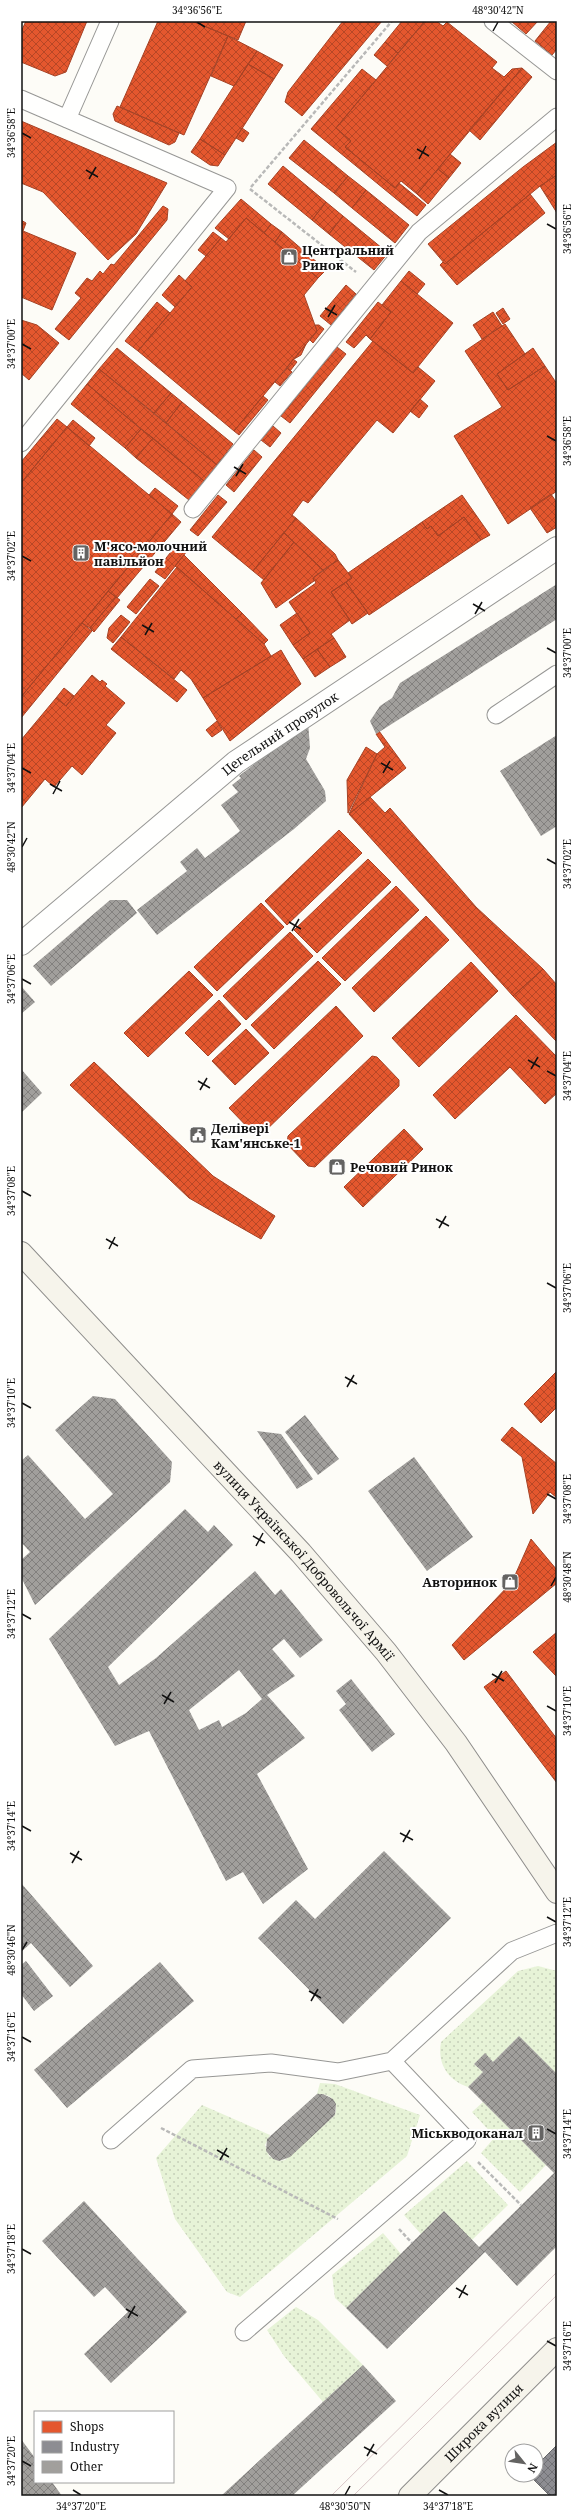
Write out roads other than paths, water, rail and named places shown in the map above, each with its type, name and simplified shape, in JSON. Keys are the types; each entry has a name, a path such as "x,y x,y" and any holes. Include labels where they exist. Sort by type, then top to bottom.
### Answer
{"street":[{"name":"Цегельний провулок","path":"21,944 236,762 557,548"},
{"name":"вулиця Української Добровольчої Армії","path":"21,1253 301,1553 386,1652 456,1743 557,1892"},
{"name":"Широка вулиця","path":"410,2496 557,2350"}],"lane":[{"path":"67,119 110,21"},
{"path":"493,21 557,71"},
{"path":"21,99 227,188 21,442"},
{"path":"193,509 419,232 557,117"},
{"path":"496,715 557,674"},
{"path":"110,2140 192,2069 271,2063 338,2072 392,2061 512,1951 557,1933"},
{"path":"244,2332 467,2140 392,2061"}],"tram line":[{"path":"331,2496 557,2272"},
{"path":"353,2496 557,2295"}],"place":[{"name":"Центральний Ринок","path":"289,257"},
{"name":"М'ясо-молочний павільйон","path":"81,553"},
{"name":"Делівері Кам'янське-1","path":"198,1135"},
{"name":"Речовий Ринок","path":"337,1167"},
{"name":"Авторинок","path":"510,1582"},
{"name":"Міськводоканал","path":"536,2133"}]}
